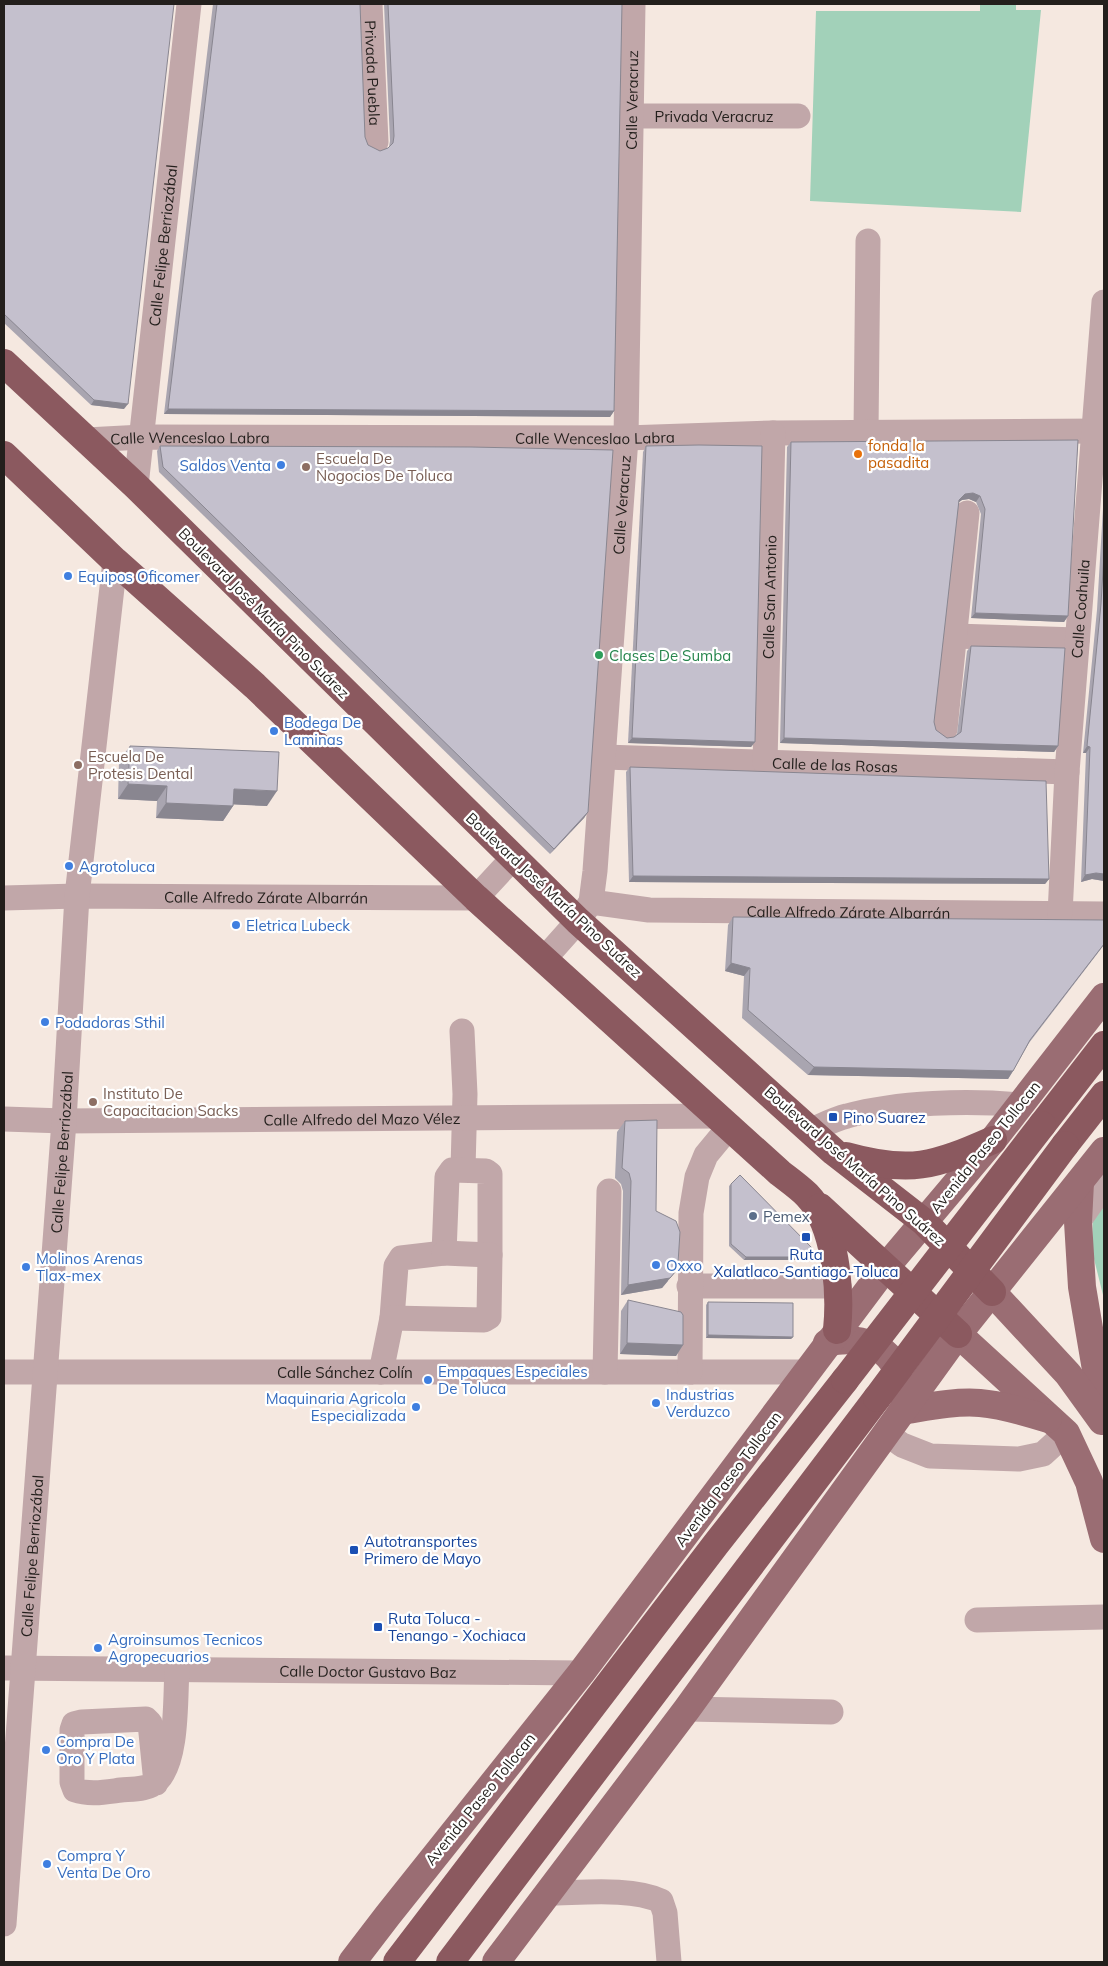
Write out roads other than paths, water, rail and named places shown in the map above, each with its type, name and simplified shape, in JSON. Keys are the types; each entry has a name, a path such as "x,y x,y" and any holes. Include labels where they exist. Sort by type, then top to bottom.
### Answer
{"highway":[{"name":"Boulevard José María Pino Suárez","path":"4,363 136,486 512,858 584,912 834,1152 924,1222 992,1292"},
{"path":"4,455 115,561 255,686 476,898 808,1196 958,1334"},
{"name":"Avenida Paseo Tollocan","path":"397,1962 716,1544 1104,1045"},
{"path":"450,1962 878,1398 1104,1095"},
{"path":"834,1152 881,1165 919,1166 952,1158 993,1140"},
{"path":"808,1196 829,1240 838,1286 832,1337"}],"main road":[{"name":"Avenida Paseo Tollocan","path":"352,1962 388,1914 582,1673 885,1268 993,1140 1104,997"},
{"path":"496,1962 687,1709 958,1334 992,1292 1066,1217 1092,1183 1104,1151"},
{"path":"973,1163 973,1189 978,1198 992,1213 1011,1221 1022,1222 1042,1218 1066,1217"},
{"path":"1066,1217 1082,1287 1104,1417"},
{"name":"Boulevard José María Pino Suárez","path":"992,1292 1068,1374 1104,1425"},
{"path":"958,1334 1060,1427 1089,1482 1104,1539"},
{"path":"832,1337 839,1340 864,1341 886,1353 894,1362 900,1385 900,1398 894,1423"},
{"path":"894,1423 945,1405 978,1403 1006,1406 1060,1427"}],"street":[{"name":"Calle Felipe Berriozábal","path":"136,486 143,437 189,4"},
{"name":"Privada Puebla","path":"370,4 376,142"},
{"name":"Calle Veracruz","path":"584,912 604,756 626,438 633,4"},
{"name":"Privada Veracruz","path":"632,116 798,116"},
{"path":"866,432 868,241"},
{"name":"Calle Coahuila","path":"1060,914 1067,772 1077,640 1099,431 1104,302"},
{"name":"Calle Wenceslao Labra","path":"86,440 143,437 626,438 774,432 1099,431"},
{"name":"Calle San Antonio","path":"765,762 774,432"},
{"path":"945,729 967,513"},
{"name":"Calle Felipe Berriozábal","path":"4,1924 14,1668 46,1372 78,896 115,561"},
{"path":"955,636 1077,640"},
{"name":"Calle de las Rosas","path":"604,756 1067,772"},
{"path":"476,898 512,858"},
{"name":"Calle Alfredo Zárate Albarrán","path":"4,898 78,896 476,898"},
{"name":"Calle Alfredo Zárate Albarrán","path":"584,912 649,910 1104,914"},
{"path":"544,958 584,912"},
{"path":"462,1031 463,1169"},
{"path":"811,1130 845,1116 888,1108 990,1102 1020,1105"},
{"name":"Calle Alfredo del Mazo Vélez","path":"4,1119 64,1121 464,1118 724,1121"},
{"path":"690,1372 689,1286 691,1213 697,1177 724,1121"},
{"path":"392,1318 484,1320 489,1317 490,1174 486,1171 463,1169 452,1170 448,1173 444,1253"},
{"path":"605,1372 609,1191"},
{"path":"381,1372 392,1318 396,1266 401,1258 444,1253 490,1255"},
{"path":"689,1286 838,1286"},
{"name":"Calle Sánchez Colín","path":"4,1372 808,1372"},
{"path":"894,1423 902,1445 930,1456 1019,1459 1043,1454 1060,1427"},
{"path":"977,1620 1104,1616"},
{"name":"Calle Doctor Gustavo Baz","path":"14,1668 582,1673"},
{"path":"156,1782 166,1766 171,1751 177,1670"},
{"path":"687,1709 831,1712"},
{"path":"548,1893 630,1894 650,1896 661,1901 665,1913 669,1962"}],"place":[{"name":"fonda la pasadita","path":"858,454"},
{"name":"Saldos Venta","path":"281,465"},
{"name":"Escuela De Nogocios De Toluca","path":"306,467"},
{"name":"Equipos Oficomer","path":"68,576"},
{"name":"Clases De Sumba","path":"599,655"},
{"name":"Bodega De Laminas","path":"274,731"},
{"name":"Escuela De Protesis Dental","path":"78,765"},
{"name":"Agrotoluca","path":"69,866"},
{"name":"Eletrica Lubeck","path":"236,925"},
{"name":"Podadoras Sthil","path":"45,1022"},
{"name":"Instituto De Capacitacion Sacks","path":"93,1102"},
{"name":"Pino Suarez","path":"833,1117"},
{"name":"Pemex","path":"753,1216"},
{"name":"Ruta Xalatlaco-Santiago-Toluca","path":"806,1237"},
{"name":"Oxxo","path":"656,1265"},
{"name":"Molinos Arenas Tlax-mex","path":"26,1267"},
{"name":"Empaques Especiales De Toluca","path":"428,1380"},
{"name":"Industrias Verduzco","path":"656,1403"},
{"name":"Maquinaria Agricola Especializada","path":"416,1407"},
{"name":"Autotransportes Primero de Mayo","path":"354,1550"},
{"name":"Ruta Toluca - Tenango - Xochiaca","path":"378,1627"},
{"name":"Agroinsumos Tecnicos Agropecuarios","path":"98,1648"},
{"name":"Compra De Oro Y Plata","path":"46,1750"},
{"name":"Compra Y Venta De Oro","path":"47,1864"}]}
